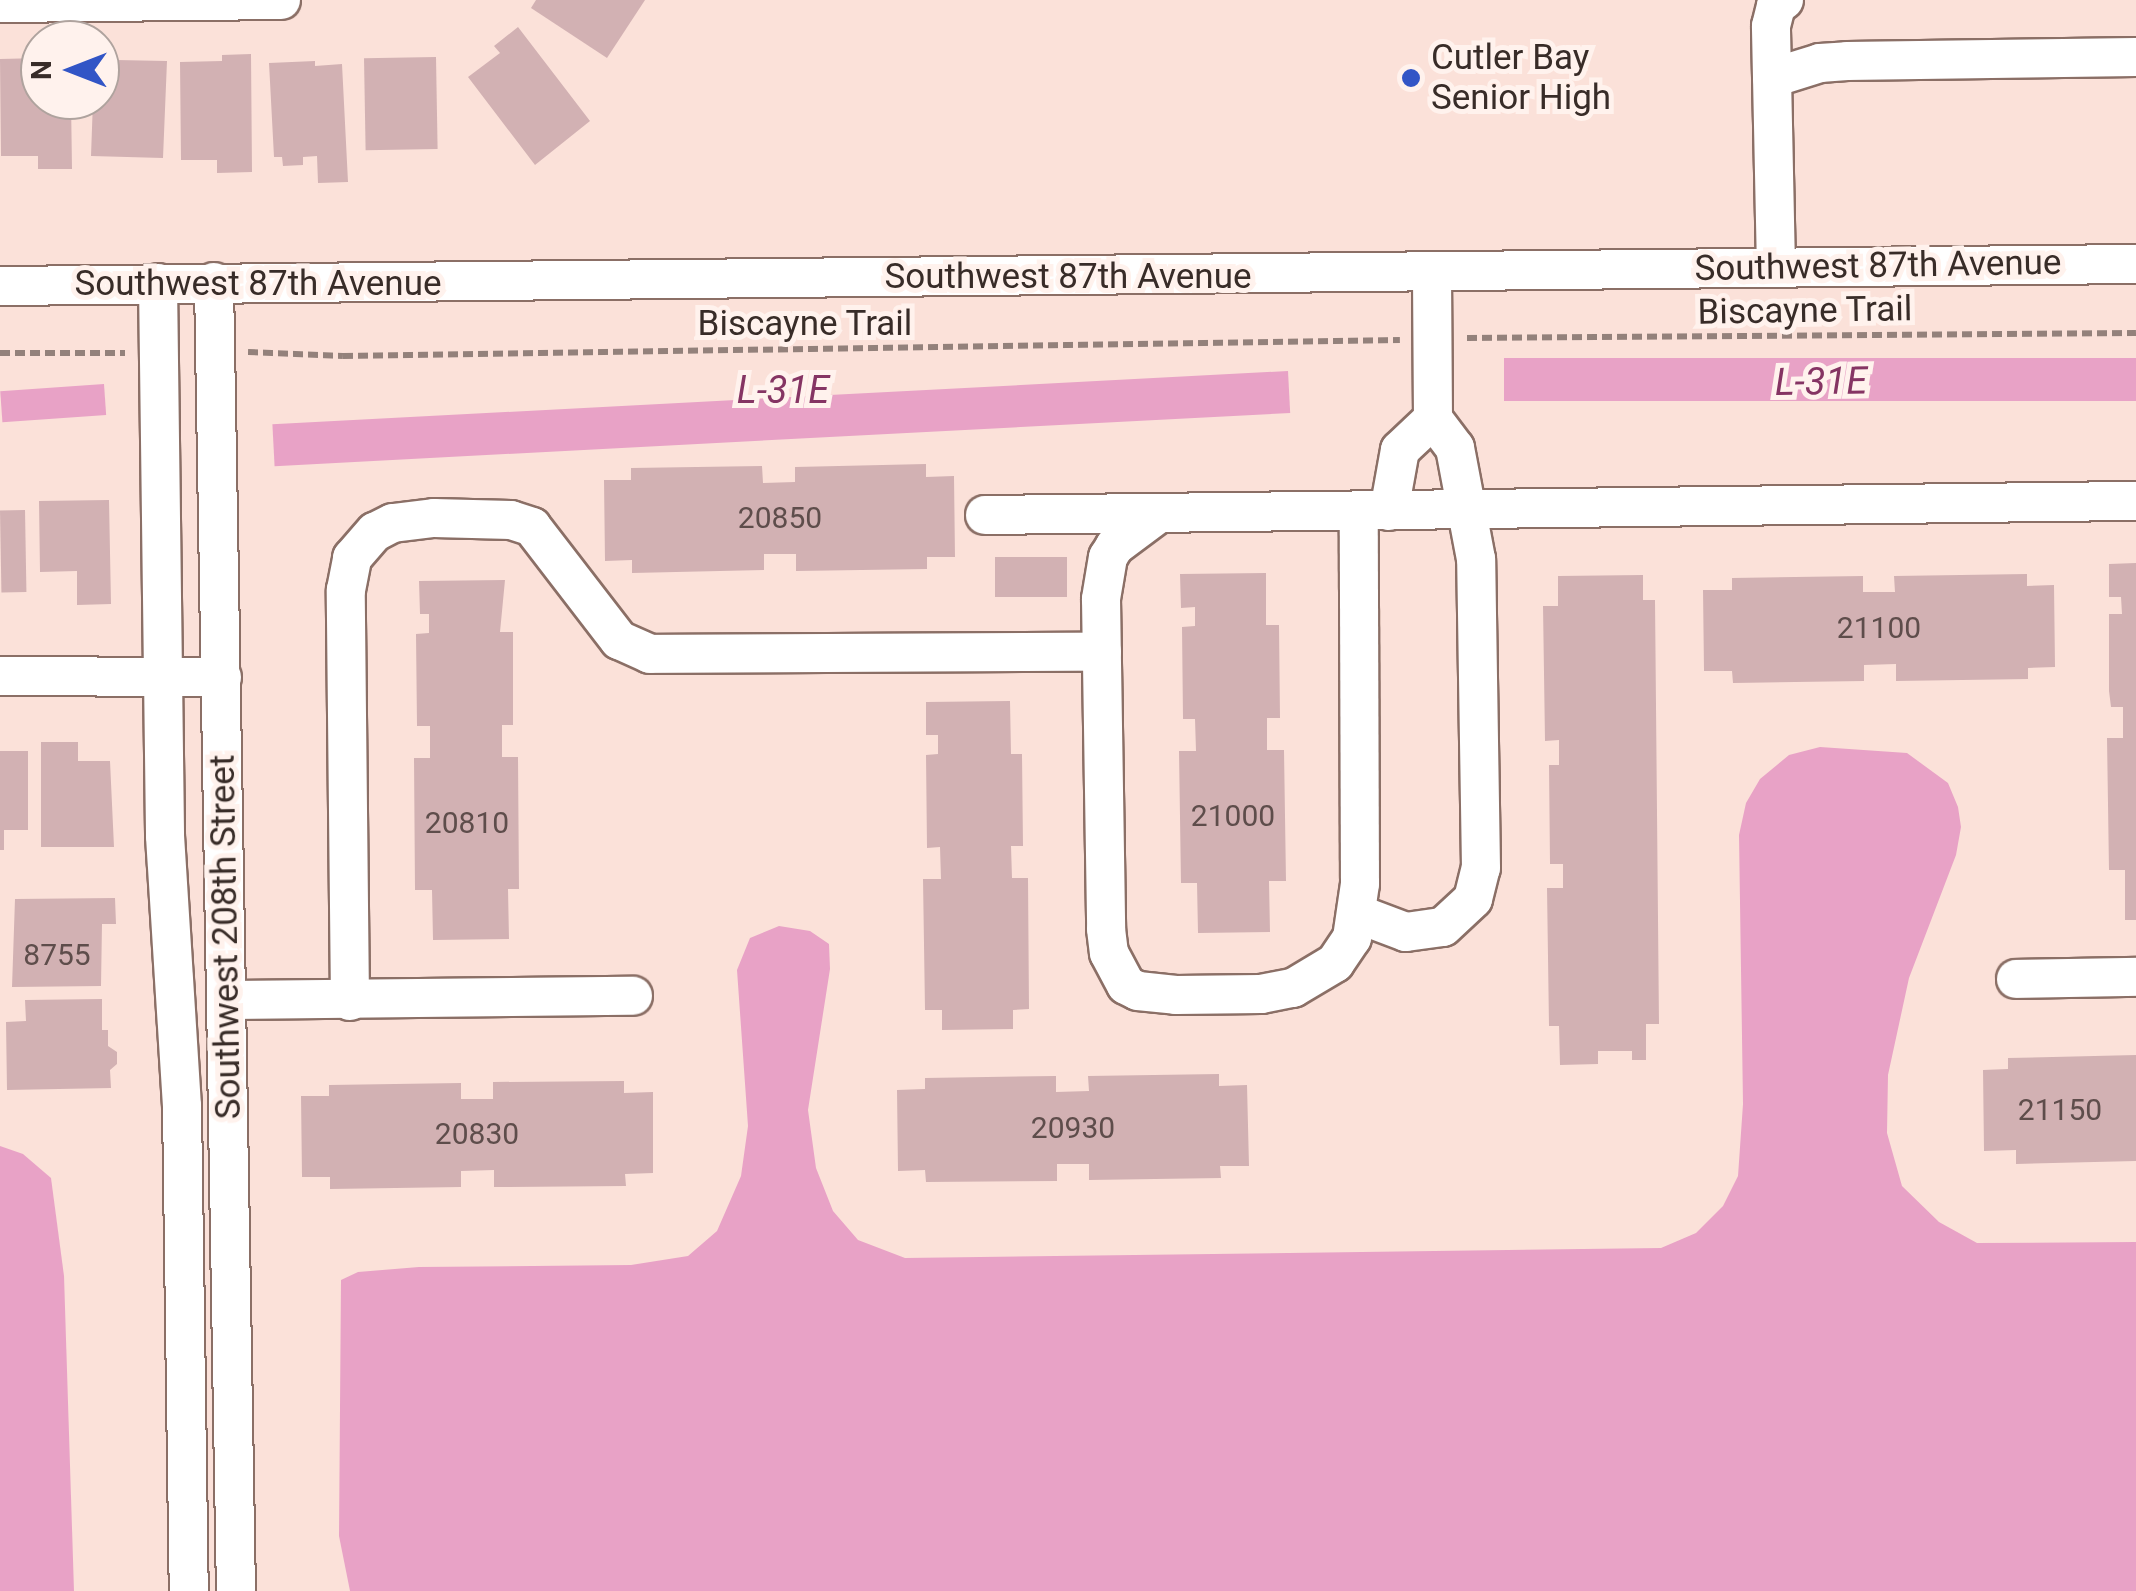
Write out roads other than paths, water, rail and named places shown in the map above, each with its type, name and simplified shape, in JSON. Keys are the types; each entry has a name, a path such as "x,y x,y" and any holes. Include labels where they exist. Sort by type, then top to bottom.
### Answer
{"street":[{"path":"0,3 281,0"},
{"path":"1776,268 1772,26 1780,3"},
{"path":"1772,78 1820,63 1847,61 2136,57"},
{"name":"Southwest 87th Avenue","path":"0,286 2136,264"},
{"path":"1358,914 1406,932 1432,930 1456,918 1478,888 1481,868 1476,559 1455,448 1434,419 1432,274"},
{"name":"Southwest 208th Street","path":"214,282 236,1591"},
{"name":"Southwest 208th Street","path":"158,283 166,856 182,1106 189,1591"},
{"path":"1158,514 1123,538 1108,556 1101,599 1106,929 1115,970 1126,985 1138,992 1261,994 1292,988 1335,963 1352,938 1358,914 1374,511 1400,450 1434,419"},
{"path":"985,515 2136,501"},
{"path":"350,1001 346,590 352,558 375,532 393,523 434,518 511,520 532,526 619,640 650,654 1102,652"},
{"path":"0,676 222,676"},
{"path":"2016,978 2136,977"},
{"path":"227,1000 633,996"}],"water":[{"name":"L-31E","path":"1504,358 2136,358 2136,401 1504,401"},
{"path":"1288,371 1290,413 275,466 272,424"},
{"path":"104,384 106,415 2,422 0,391"},
{"path":"1820,747 1907,753 1948,783 1958,807 1961,827 1956,855 1909,978 1888,1075 1887,1133 1902,1186 1939,1222 1977,1243 2136,1242 2136,1591 350,1591 339,1536 341,1280 358,1272 419,1267 631,1265 688,1256 717,1231 741,1176 748,1126 737,970 750,938 779,926 810,931 829,944 830,969 808,1110 816,1168 833,1211 858,1240 905,1258 1661,1248 1696,1233 1723,1206 1738,1176 1743,1104 1739,835 1746,803 1760,779 1789,755"},
{"path":"0,1146 23,1154 51,1178 64,1276 74,1591 0,1591"}],"place":[{"name":"Cutler Bay Senior High","path":"1411,78"}]}
